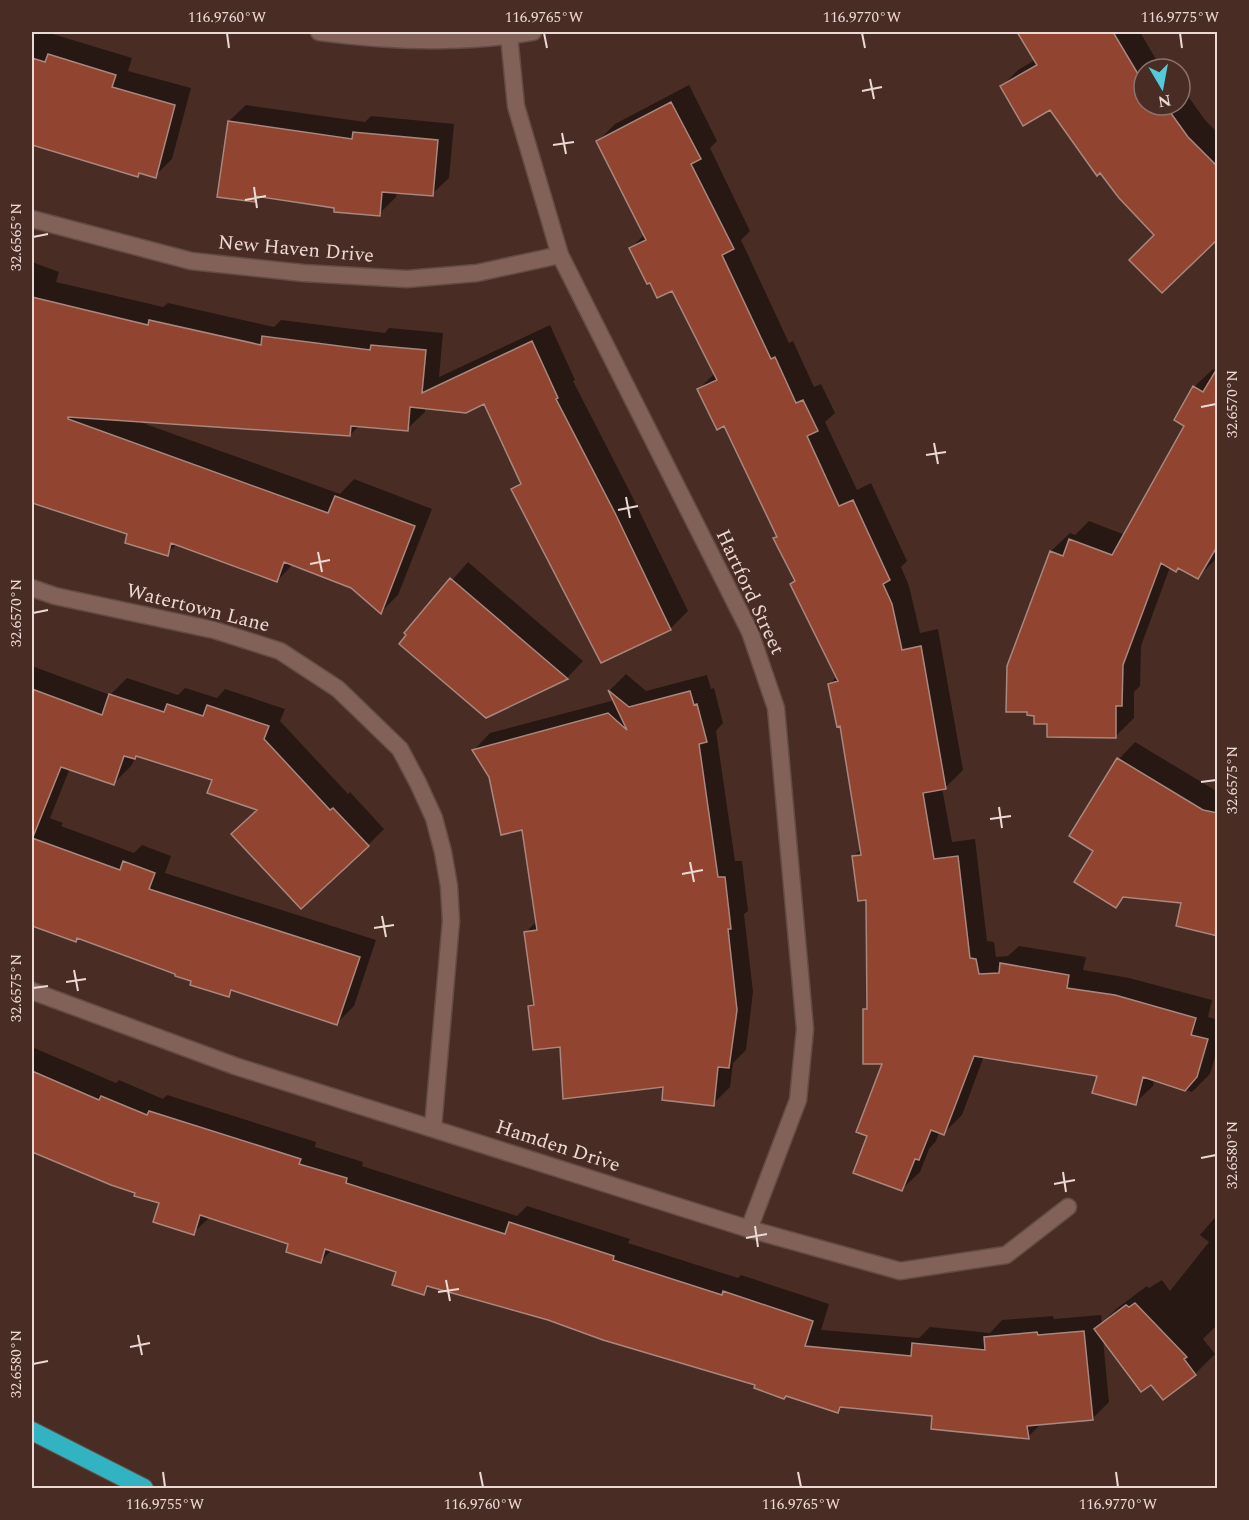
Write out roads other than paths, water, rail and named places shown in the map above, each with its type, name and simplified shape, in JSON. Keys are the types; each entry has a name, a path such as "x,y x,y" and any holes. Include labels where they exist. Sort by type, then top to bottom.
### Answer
{"highway":[{"path":"32,1431 144,1488"}],"street":[{"path":"319,32 427,39 509,36 533,32"},
{"name":"Hartford Street","path":"509,36 516,106 560,255 750,632 776,708 805,1029 798,1100 749,1228"},
{"name":"New Haven Drive","path":"32,219 190,261 303,273 407,279 477,273 560,255"},
{"name":"Watertown Lane","path":"32,588 54,596 214,630 280,651 338,689 400,749 434,818 449,886 451,921 433,1127"},
{"name":"Hamden Drive","path":"32,991 235,1066 749,1228 900,1271 1006,1255 1068,1207"}]}
